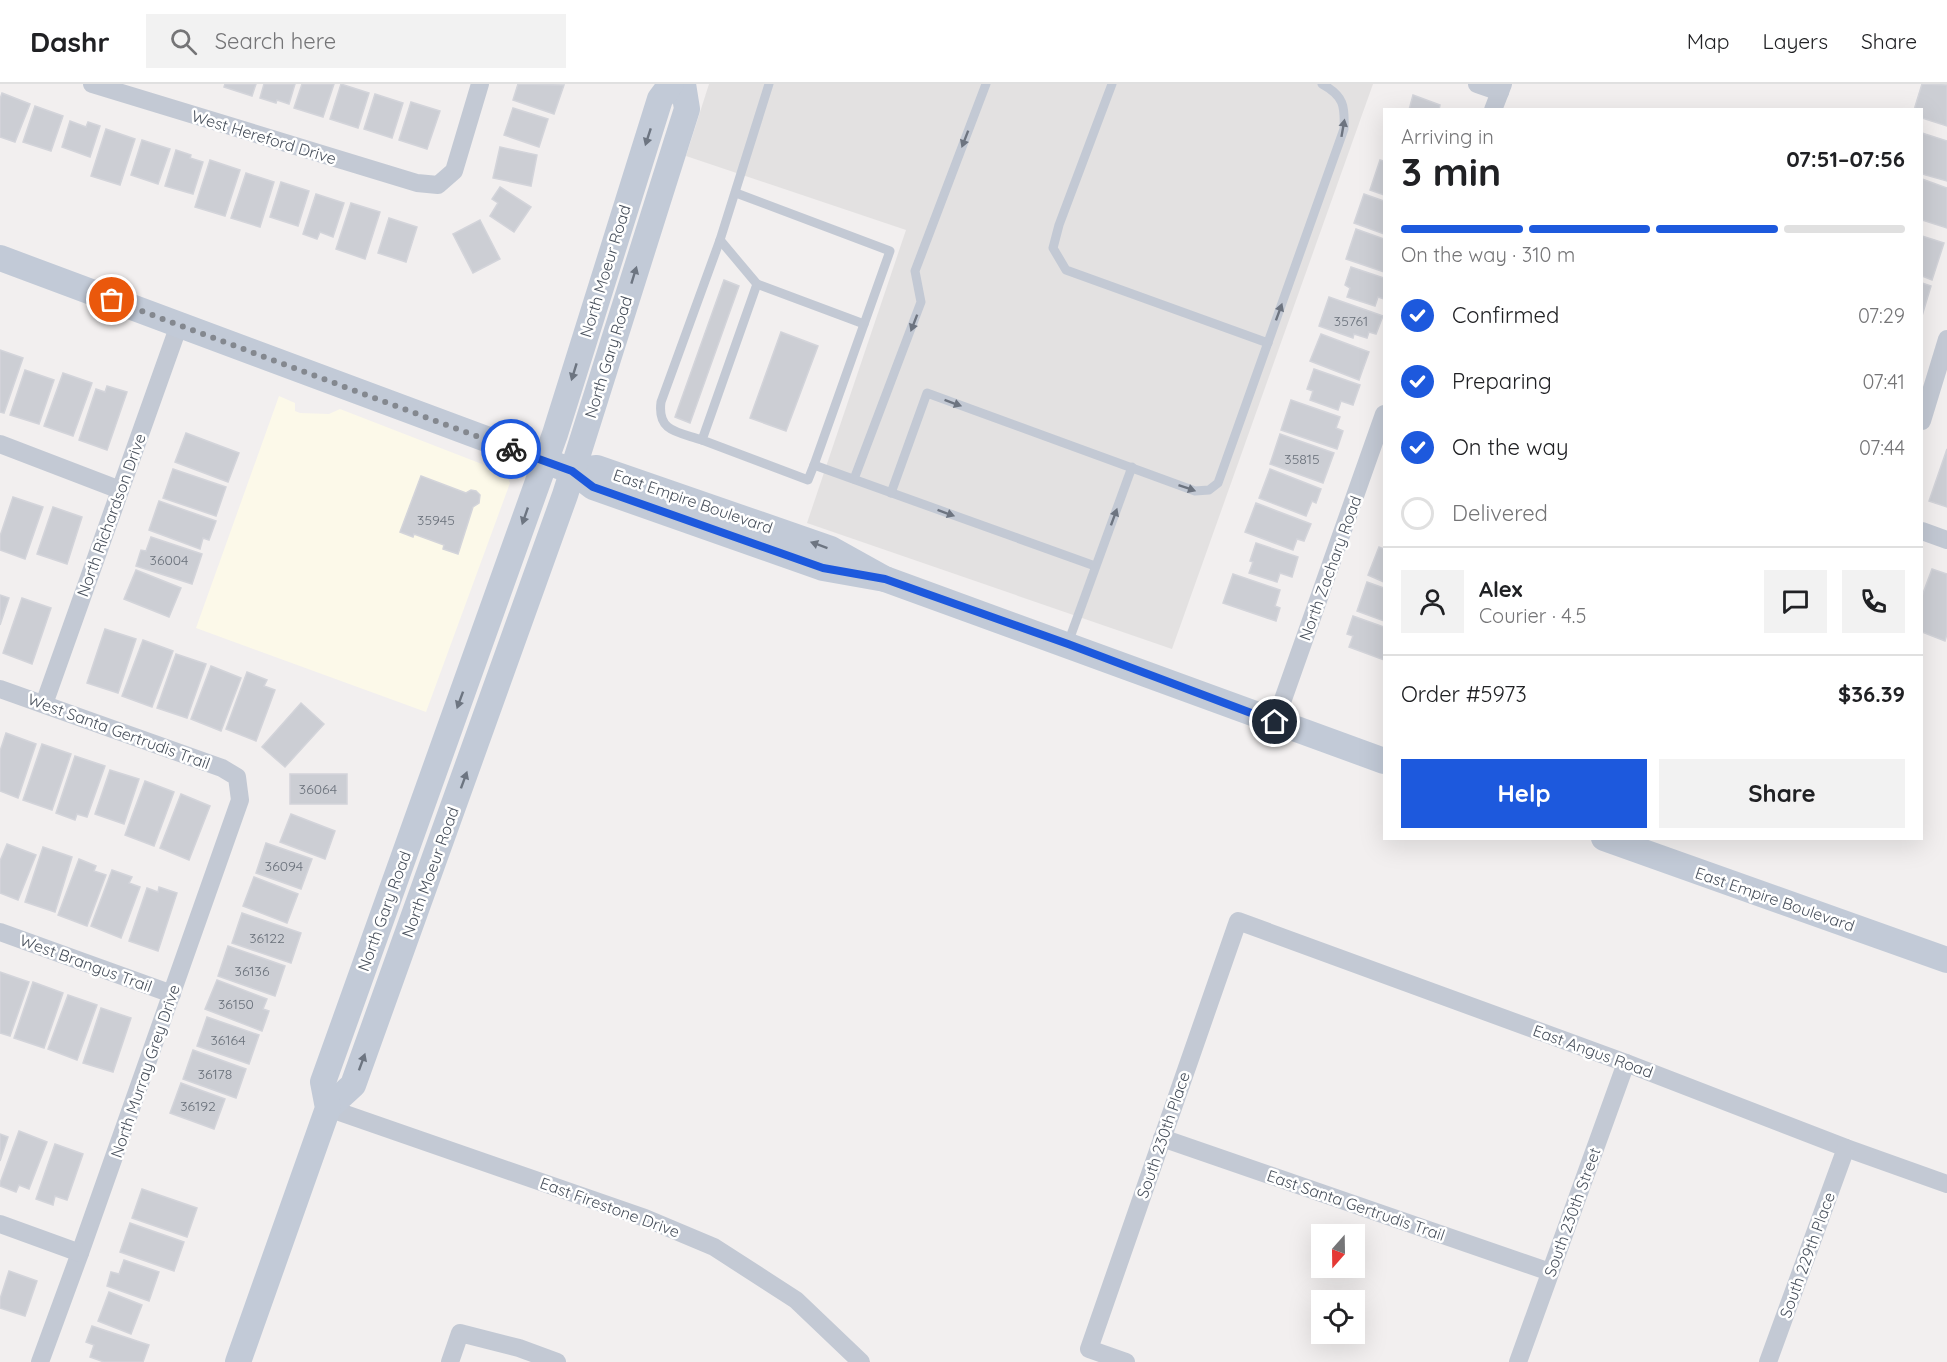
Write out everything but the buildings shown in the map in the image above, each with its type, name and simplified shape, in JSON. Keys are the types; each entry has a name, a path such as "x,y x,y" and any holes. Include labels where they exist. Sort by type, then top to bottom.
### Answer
{"main road":[{"name":"North Moeur Road","path":"545,461 660,99 671,84"},
{"name":"North Gary Road","path":"519,627 572,471 687,109 683,84"},
{"name":"East Empire Boulevard","path":"0,258 572,471 593,487 823,568 885,579 1383,761"},
{"name":"North Gary Road","path":"238,1362 328,1108 323,1082 545,461"},
{"name":"North Moeur Road","path":"328,1108 353,1085 519,627"},
{"name":"East Empire Boulevard","path":"1610,840 1947,960"}],"street":[{"name":"West Hereford Drive","path":"92,84 417,183 438,185 454,171 480,84"},
{"path":"1477,84 1498,95"},
{"name":"North Richardson Drive","path":"44,704 179,325"},
{"path":"1923,418 1947,339"},
{"name":"North Zachary Road","path":"1275,722 1383,417"},
{"path":"0,444 120,490"},
{"path":"1923,531 1947,540"},
{"name":"West Santa Gertrudis Trail","path":"0,689 222,768 237,777"},
{"name":"North Murray Grey Drive","path":"40,1362 240,801 237,777"},
{"name":"East Angus Road","path":"1238,921 1626,1063 1846,1148 1947,1184"},
{"name":"South 230th Place","path":"1126,1362 1089,1348 1238,921"},
{"name":"West Brangus Trail","path":"0,933 172,994"},
{"name":"South 230th Street","path":"1518,1362 1626,1063"},
{"name":"East Firestone Drive","path":"328,1108 645,1218 714,1247 796,1300 861,1362"},
{"name":"East Santa Gertrudis Trail","path":"1162,1138 1550,1272"},
{"name":"South 229th Place","path":"1768,1362 1846,1148"},
{"path":"0,1224 80,1253"},
{"path":"450,1362 460,1333 519,1348 557,1362"}],"lane":[{"path":"735,193 890,251 808,480 671,429 662,422 659,414 661,402 720,240 769,84"},
{"path":"854,479 921,302 915,271 986,84"},
{"path":"1112,84 1059,225 1053,248 1066,270 1268,343"},
{"path":"891,493 927,393 1195,491 1209,490 1218,483 1344,129 1345,108 1332,90 1322,84"},
{"path":"720,240 757,284 864,324"},
{"path":"702,440 757,284"},
{"path":"814,465 1095,566"},
{"path":"1068,644 1132,468"}],"shaded area":[{"path":"709,84 1373,84 1172,649 807,523 906,230 686,156"},
{"path":"279,396 295,403 295,411 300,413 329,414 340,409 505,473 510,483 426,712 196,628"}],"way so far":[{"path":"112,300 511,449"}],"route":[{"path":"511,449 572,471 593,487 823,568 885,579 1068,644 1275,722"}]}
